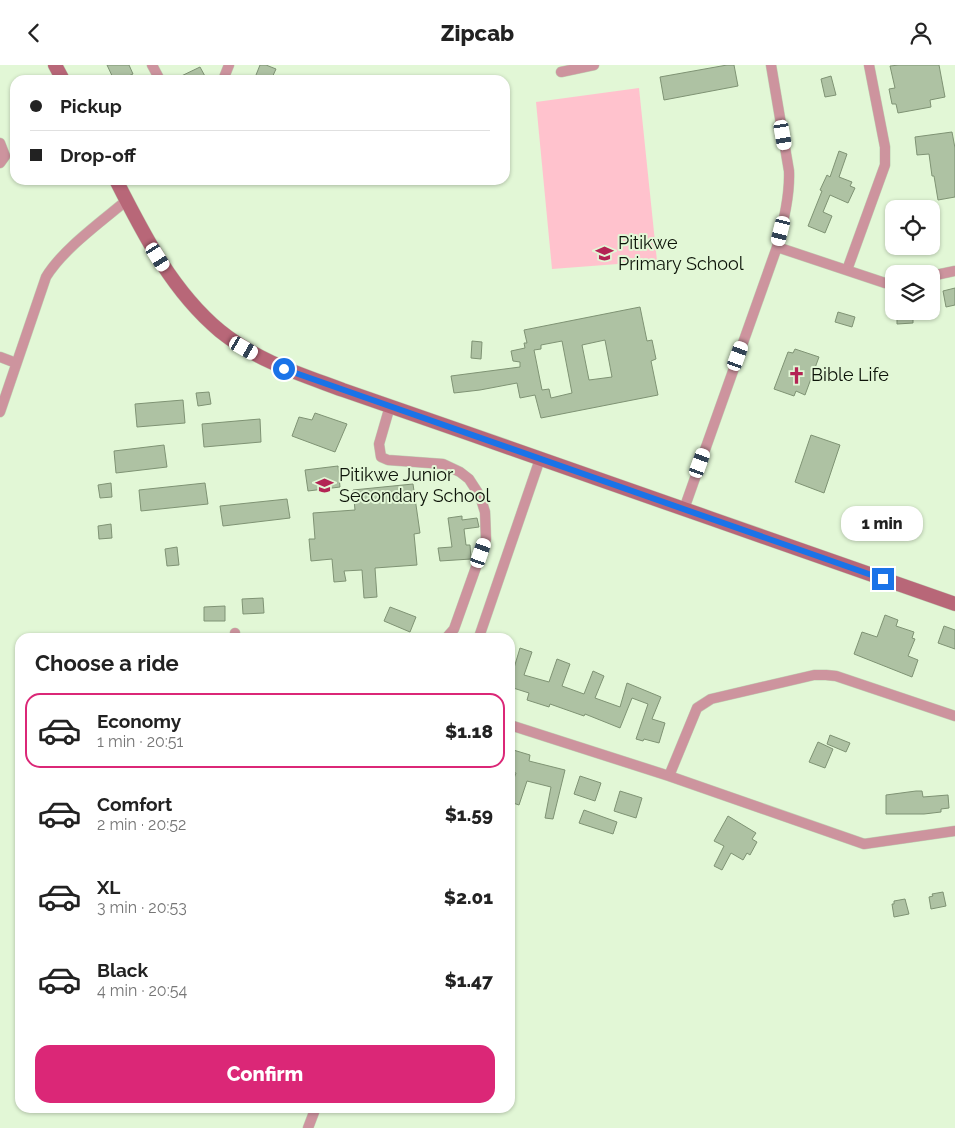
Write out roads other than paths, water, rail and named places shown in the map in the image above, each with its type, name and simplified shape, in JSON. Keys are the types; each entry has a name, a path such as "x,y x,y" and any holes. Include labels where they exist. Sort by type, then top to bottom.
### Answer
{"street":[{"path":"561,72 594,65"},
{"path":"684,509 777,247 789,189 789,171 771,65"},
{"path":"847,270 886,165 885,147 869,65"},
{"path":"0,143 5,156 0,163"},
{"path":"119,185 150,245 180,291 221,332 266,361 955,604"},
{"path":"0,411 41,289 52,268 68,251 127,201"},
{"path":"777,247 885,283"},
{"path":"940,274 955,271"},
{"path":"0,357 16,363"},
{"path":"390,406 379,443 381,457 388,460 443,464 460,472 474,485 485,512 486,539 454,629 450,633"},
{"path":"480,633 540,459"},
{"path":"669,776 697,708 703,703 711,699 814,675 836,676 955,717"},
{"path":"515,727 669,776 864,844 955,831"},
{"path":"308,1128 314,1113"}],"place":[{"name":"Pitikwe Primary School","path":"604,253"},
{"name":"Bible Life","path":"797,375"},
{"name":"Pitikwe Junior Secondary School","path":"325,485"}]}
